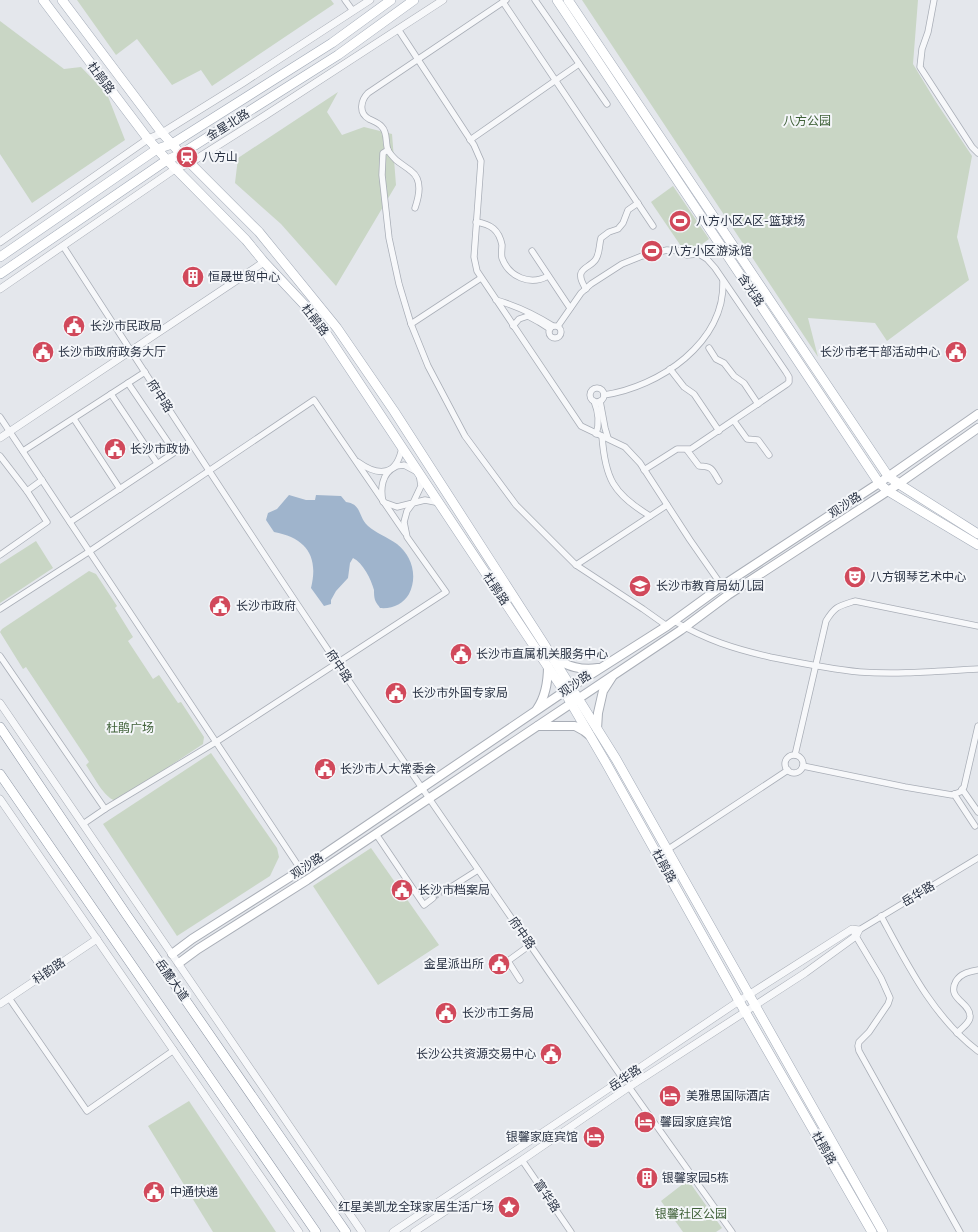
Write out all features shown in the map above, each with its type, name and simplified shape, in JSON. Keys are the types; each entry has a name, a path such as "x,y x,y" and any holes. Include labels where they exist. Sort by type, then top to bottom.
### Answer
{"main road":[{"name":"杜鹃路","path":"43,0 148,139 175,169 246,240 264,262 314,315 419,473 550,662"},
{"name":"杜鹃路","path":"62,0 162,133 259,232 337,328 394,411 574,700 597,729 616,759 883,1232"},
{"name":"金星北路","path":"0,257 158,149 172,144 332,43 391,0"},
{"name":"金星北路","path":"0,274 167,160 181,154 338,55 414,0"},
{"name":"含光路","path":"557,0 879,483 888,491 978,545"},
{"name":"含光路","path":"568,0 888,476 978,534"},
{"name":"观沙路","path":"172,954 422,789 567,689 667,626 722,586 879,483 978,414"},
{"name":"观沙路","path":"179,963 198,949 307,880 685,627 728,595 899,484 978,428"},
{"path":"536,711 545,692 550,662 586,670 601,668"},
{"path":"597,729 598,713 603,691 614,674"},
{"name":"杜鹃路","path":"574,700 592,738 739,1001 872,1232"},
{"path":"537,726 576,726 592,738"},
{"name":"岳麓大道","path":"0,728 126,914 346,1232"},
{"name":"岳麓大道","path":"0,774 316,1232"}],"street":[{"path":"345,0 353,11"},
{"path":"0,242 148,139 162,133 244,82 370,0"},
{"path":"0,289 175,169 190,163 266,116 443,0"},
{"path":"535,0 607,104"},
{"path":"934,0 928,32 922,49 920,67 972,147 978,153"},
{"path":"415,208 419,197 420,188 418,181 412,172 391,155 388,150 385,132 382,126 367,118 363,113 362,98 505,1 555,80 653,226"},
{"path":"398,29 470,140 480,161 474,257 477,271 481,278 581,426 625,447 640,463 722,586"},
{"path":"470,140 579,64"},
{"path":"388,150 383,153 382,175 389,238 399,284 411,324 428,366 465,436 516,505 576,565 667,626"},
{"path":"586,288 582,282 581,274 584,268 595,261 599,254 601,238 609,232 618,229 623,223 628,210 638,204"},
{"path":"476,222 488,224 500,237 502,247 501,256 510,272 524,280 534,281 548,276"},
{"name":"府中路","path":"64,246 190,442 337,663 428,798 623,1079"},
{"path":"553,327 586,288 622,264 642,256 667,250 681,251 687,255 699,254 707,259 715,268 789,377 789,382 787,384 691,449 677,449 644,470"},
{"path":"532,251 570,308"},
{"path":"0,438 264,262"},
{"path":"411,324 481,278"},
{"path":"597,401 604,397 604,395 618,393 656,378 689,354 706,335 720,309 723,292 723,280"},
{"path":"496,300 530,312 553,327"},
{"path":"513,326 518,319 528,316 553,327"},
{"path":"709,348 716,358 720,362 724,363 734,376 744,383 758,404"},
{"path":"670,369 684,387 694,394 719,431"},
{"path":"23,451 145,372"},
{"path":"128,383 174,451"},
{"path":"602,436 605,428 597,401 591,398 590,395 594,388 598,388 602,389 604,395"},
{"path":"111,394 157,463"},
{"path":"0,609 90,551 314,400 446,592 216,742 105,809 83,824"},
{"path":"597,401 598,423 602,436 609,476 615,486 629,502 650,516"},
{"path":"0,417 301,870"},
{"path":"74,419 120,489"},
{"path":"734,421 747,439 758,440 769,455"},
{"path":"70,522 174,451 190,442"},
{"path":"383,502 381,493 382,483 386,475 395,466 400,458 402,447"},
{"path":"687,450 699,466 707,465 710,467 719,481"},
{"path":"0,456 27,491 47,522 0,555"},
{"path":"355,460 374,471 386,471 395,466 404,465 419,473 421,486 413,503 406,511 404,522 407,537"},
{"path":"27,491 42,480"},
{"path":"383,502 397,507 425,500 440,503"},
{"path":"576,565 667,505"},
{"path":"795,755 826,621 833,610 855,601 978,626"},
{"path":"674,621 693,632 733,648 816,667 861,672 913,673 978,669"},
{"path":"0,656 105,809"},
{"path":"0,703 362,1232"},
{"path":"803,766 952,795 960,792 964,787 978,726"},
{"path":"795,755 800,758 803,766 799,772 793,773 788,770 786,760 790,756 795,755"},
{"path":"667,850 788,770"},
{"path":"962,790 978,812"},
{"path":"954,794 975,826"},
{"path":"0,799 300,1232"},
{"path":"376,834 424,905 433,898"},
{"name":"岳华路","path":"393,1232 739,1001 978,858"},
{"path":"448,888 478,870"},
{"path":"881,916 911,971 946,1022 978,1051"},
{"path":"856,932 882,978 890,998 888,1004 869,1032 859,1042 859,1051 960,1232"},
{"name":"岳华路","path":"414,1232 628,1087 746,1012 856,932"},
{"name":"科韵路","path":"0,1004 97,939"},
{"path":"520,980 508,961 530,945"},
{"path":"957,1033 970,1019 970,1016 967,1009 956,996 954,988 956,982 964,974 978,970"},
{"path":"9,998 87,1111 174,1050"},
{"path":"628,1087 732,1232"},
{"name":"富华路","path":"522,1160 571,1232"}],"green space":[{"path":"77,0 331,0 334,4 212,86 201,70 172,85 137,39 116,55"},
{"name":"八方公园","path":"582,0 918,0 913,64 972,156 957,237 969,280 887,341 875,323 808,318 818,357"},
{"path":"0,21 64,69 81,67 107,94 125,140 32,203 0,154"},
{"path":"338,92 327,112 342,135 364,127 392,134 396,185 336,286 281,224 235,183 238,158"},
{"name":"八方小区A区-篮球场","path":"673,186 709,239 687,255 651,202"},
{"path":"36,541 53,568 0,603 0,564"},
{"name":"杜鹃广场","path":"89,571 96,574 117,606 115,608 133,637 128,641 153,679 159,675 178,703 181,702 204,737 203,744 117,801 113,800 104,792 86,765 89,762 26,667 23,669 0,632 2,629"},
{"path":"211,753 277,848 279,857 270,876 177,936 103,824"},
{"path":"371,848 439,945 378,985 313,886"},
{"path":"189,1101 276,1232 213,1232 148,1126"},
{"name":"银馨社区公园","path":"688,1180 722,1228 716,1232 683,1232 661,1201"}],"water":[{"path":"289,495 306,500 315,500 316,495 341,496 346,502 355,505 368,526 397,544 410,560 413,580 412,587 407,598 393,607 380,608 375,600 374,590 369,576 357,560 353,558 350,563 348,578 336,591 331,600 331,604 324,606 311,588 313,567 308,550 294,539 274,532 266,520 268,513 277,509"}],"tunnel":[{"path":"433,898 448,889"}],"place":[{"name":"八方山","path":"187,157"},
{"name":"八方小区A区-篮球场","path":"680,221"},
{"name":"八方小区游泳馆","path":"652,251"},
{"name":"恒晟世贸中心","path":"193,277"},
{"name":"长沙市民政局","path":"74,326"},
{"name":"长沙市政府政务大厅","path":"43,352"},
{"name":"长沙市老干部活动中心","path":"956,352"},
{"name":"长沙市政协","path":"115,449"},
{"name":"八方钢琴艺术中心","path":"855,577"},
{"name":"长沙市教育局幼儿园","path":"640,586"},
{"name":"长沙市政府","path":"220,606"},
{"name":"长沙市直属机关服务中心","path":"461,654"},
{"name":"长沙市外国专家局","path":"396,693"},
{"name":"长沙市人大常委会","path":"325,769"},
{"name":"长沙市档案局","path":"402,890"},
{"name":"金星派出所","path":"499,964"},
{"name":"长沙市工务局","path":"446,1013"},
{"name":"长沙公共资源交易中心","path":"551,1054"},
{"name":"美雅思国际酒店","path":"670,1096"},
{"name":"馨园家庭宾馆","path":"645,1122"},
{"name":"银馨家庭宾馆","path":"594,1137"},
{"name":"银馨家园5栋","path":"647,1178"},
{"name":"中通快递","path":"154,1192"},
{"name":"红星美凯龙全球家居生活广场","path":"509,1207"}]}
